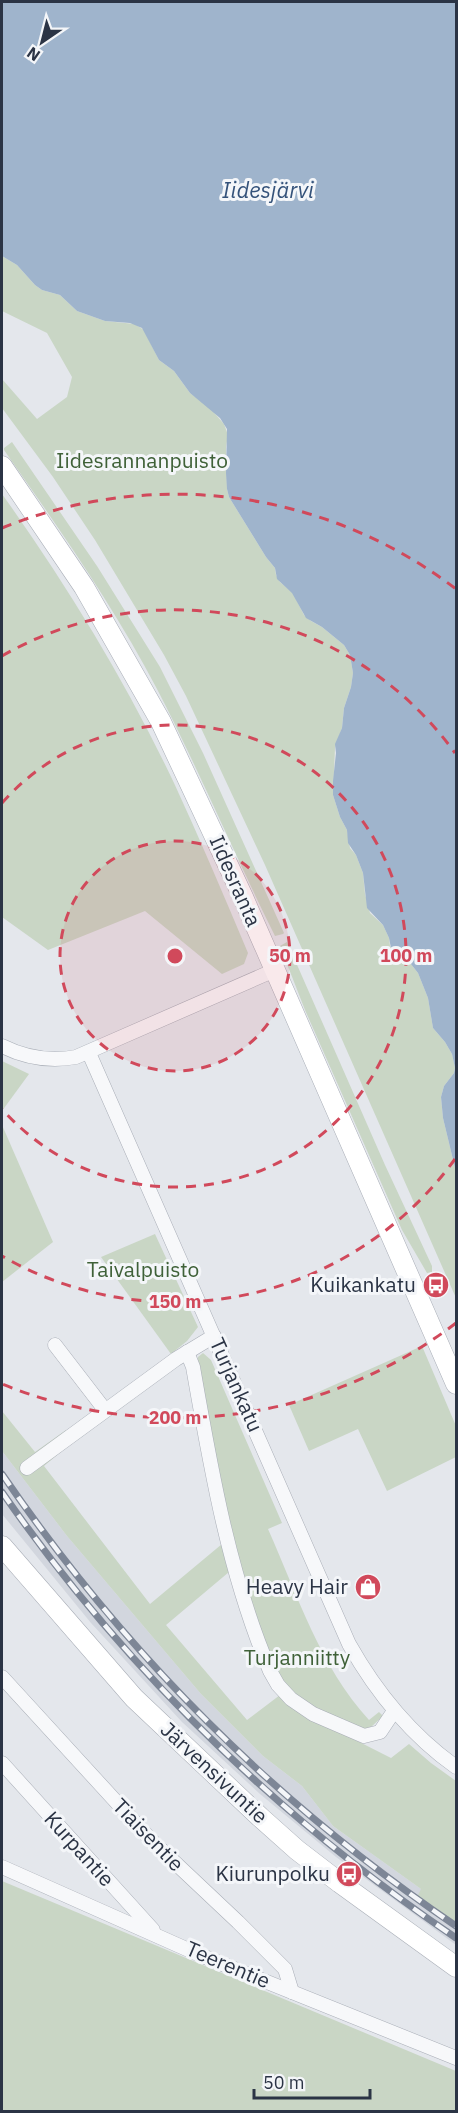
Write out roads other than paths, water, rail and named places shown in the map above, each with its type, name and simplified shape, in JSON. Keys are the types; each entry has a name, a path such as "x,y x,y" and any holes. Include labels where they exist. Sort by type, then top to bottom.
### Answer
{"main road":[{"name":"Iidesranta","path":"2,466 84,587 161,722 243,897 456,1384"},
{"name":"Järvensivuntie","path":"2,1546 134,1698 266,1823 340,1883 456,1967"}],"street":[{"path":"2,1046 16,1053 47,1059 62,1060 89,1053 275,970"},
{"name":"Turjankatu","path":"89,1053 341,1627 366,1673 394,1711 433,1750 456,1767"},
{"path":"27,1467 187,1352 214,1336"},
{"path":"55,1344 105,1410"},
{"name":"Turjankatu","path":"187,1352 192,1367 211,1473 234,1564 270,1671 278,1685 291,1699 313,1714 364,1736 380,1732 394,1711"},
{"name":"Tiaisentie","path":"2,1677 152,1841 285,1969 292,1992"},
{"name":"Kurpantie","path":"2,1763 156,1934"},
{"name":"Teerentie","path":"2,1867 200,1954 456,2058"}],"water":[{"name":"Iidesjärvi","path":"2,2 456,2 456,1172 443,1118 441,1097 444,1086 454,1073 452,1054 433,1028 428,998 418,973 407,959 391,948 383,925 367,908 363,873 348,843 347,830 333,795 335,744 342,728 344,708 353,673 350,655 344,645 322,627 306,618 292,593 277,579 275,568 229,497 226,473 227,429 220,418 190,393 174,371 159,360 142,328 130,323 105,321 77,311 60,295 42,290 35,285 17,265 2,256"}],"railway":[{"path":"2,1474 100,1604 152,1664 208,1722 326,1829 390,1879 456,1926"},
{"path":"2,1492 49,1557 100,1619 208,1736 267,1791 328,1842 391,1892 456,1938"}],"place":[{"name":"Kuikankatu","path":"436,1285"},
{"name":"Heavy Hair","path":"368,1587"},
{"name":"Kiurunpolku","path":"349,1874"}],"park label":[{"name":"Iidesrannanpuisto","path":"142,461"},
{"name":"Taivalpuisto","path":"143,1270"},
{"name":"Turjanniitty","path":"297,1658"}]}
